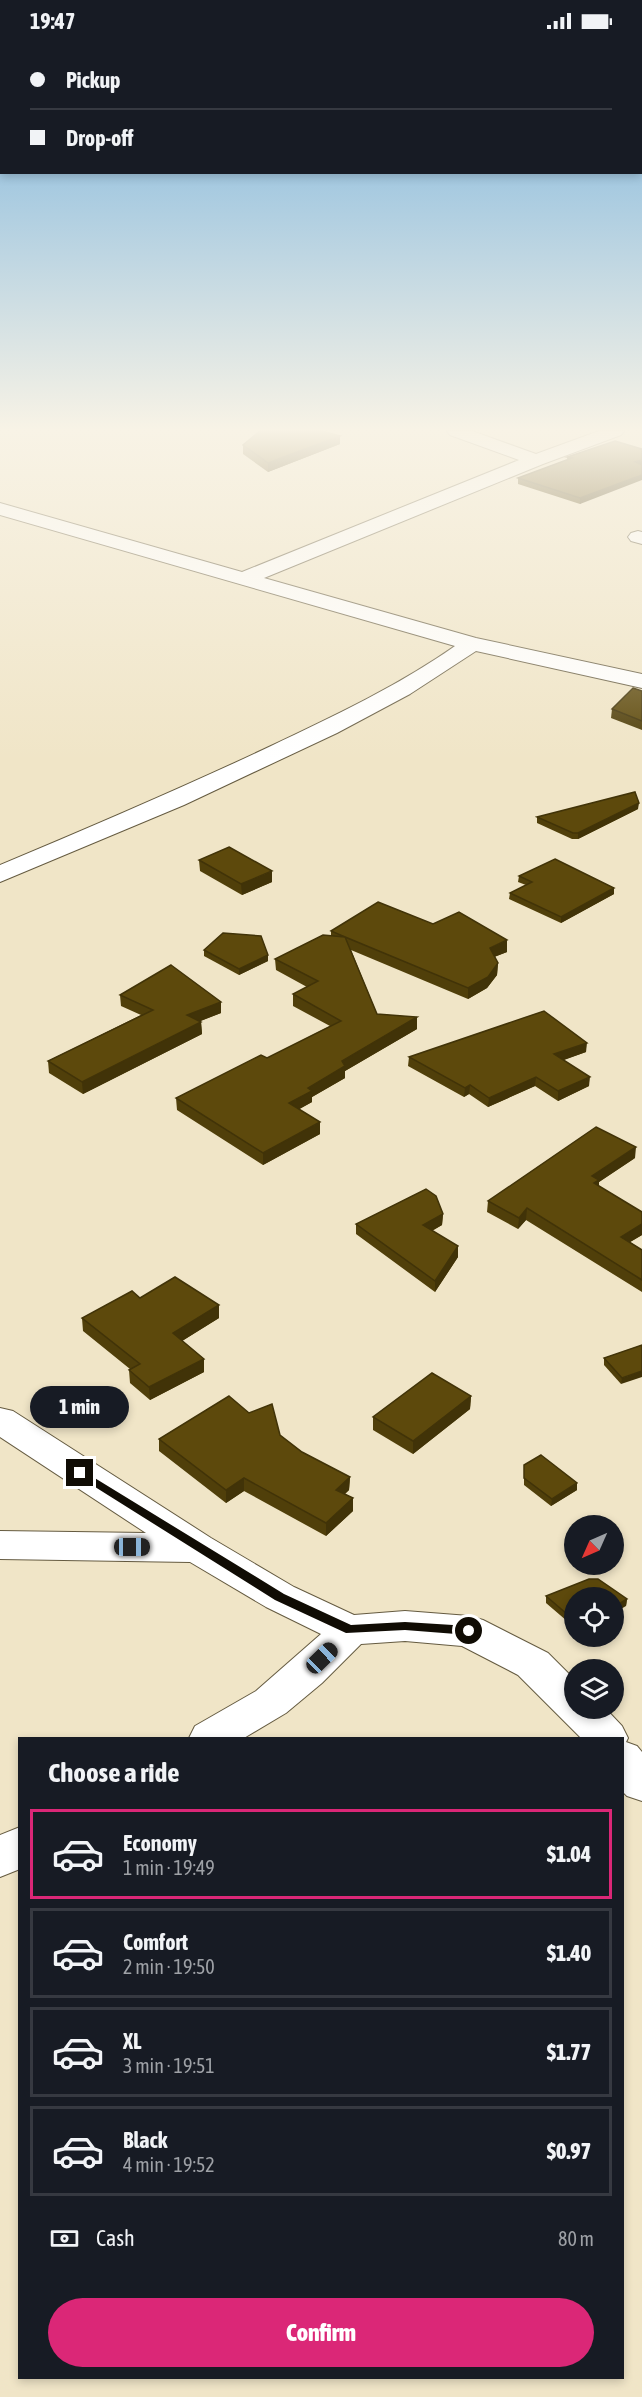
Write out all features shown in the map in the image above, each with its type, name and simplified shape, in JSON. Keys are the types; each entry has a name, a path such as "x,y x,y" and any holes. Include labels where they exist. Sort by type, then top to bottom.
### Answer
{"street":[{"path":"111,541 472,644 642,681"},
{"path":"243,579 337,541"},
{"path":"0,874 186,796 369,709 440,668 472,644"},
{"path":"0,1420 197,1548 280,1597 350,1630 405,1626 469,1631 533,1664 564,1695"},
{"path":"0,1545 197,1548"},
{"path":"212,1737 271,1702 307,1672 350,1630"},
{"path":"589,1719 606,1737"},
{"path":"624,1761 642,1784"},
{"path":"0,1858 18,1846"}],"building":[{"path":"633,688 642,691 642,721 612,709"},
{"path":"635,792 639,803 578,833 573,833 537,817"},
{"path":"229,847 272,871 241,884 199,860"},
{"path":"555,859 614,888 561,917 510,893 532,882 519,876"},
{"path":"378,902 433,924 459,912 507,940 490,948 498,963 488,977 468,988 331,931"},
{"path":"223,933 261,936 268,955 239,969 204,950"},
{"path":"323,935 345,937 377,1014 417,1017 342,1061 345,1066 308,1088 312,1091 289,1103 320,1122 263,1153 176,1098 261,1055 267,1058 341,1021 293,994 318,981 275,959"},
{"path":"171,965 221,1002 187,1015 201,1022 82,1082 48,1061 153,1010 120,995"},
{"path":"544,1011 587,1043 554,1054 590,1077 558,1091 536,1077 489,1098 470,1085 465,1088 409,1057"},
{"path":"596,1127 636,1147 592,1176 599,1180 594,1183 642,1212 642,1224 621,1237 642,1250 642,1280 527,1208 519,1218 488,1201"},
{"path":"426,1189 436,1196 443,1214 423,1225 458,1246 435,1281 356,1224"},
{"path":"175,1277 219,1305 173,1333 204,1359 149,1387 129,1370 140,1364 82,1318 132,1291 140,1298"},
{"path":"642,1345 642,1371 622,1378 604,1358"},
{"path":"432,1373 471,1396 413,1441 373,1417"},
{"path":"229,1396 249,1413 272,1404 280,1435 302,1452 350,1477 336,1490 353,1498 326,1523 244,1478 226,1490 159,1439"},
{"path":"541,1455 577,1483 552,1499 524,1478 524,1465"},
{"path":"589,1579 598,1579 610,1587 569,1587"},
{"path":"564,1589 564,1611 546,1596"}],"route":[{"path":"80,1473 197,1548 280,1597 350,1630 405,1626 469,1631"}]}
